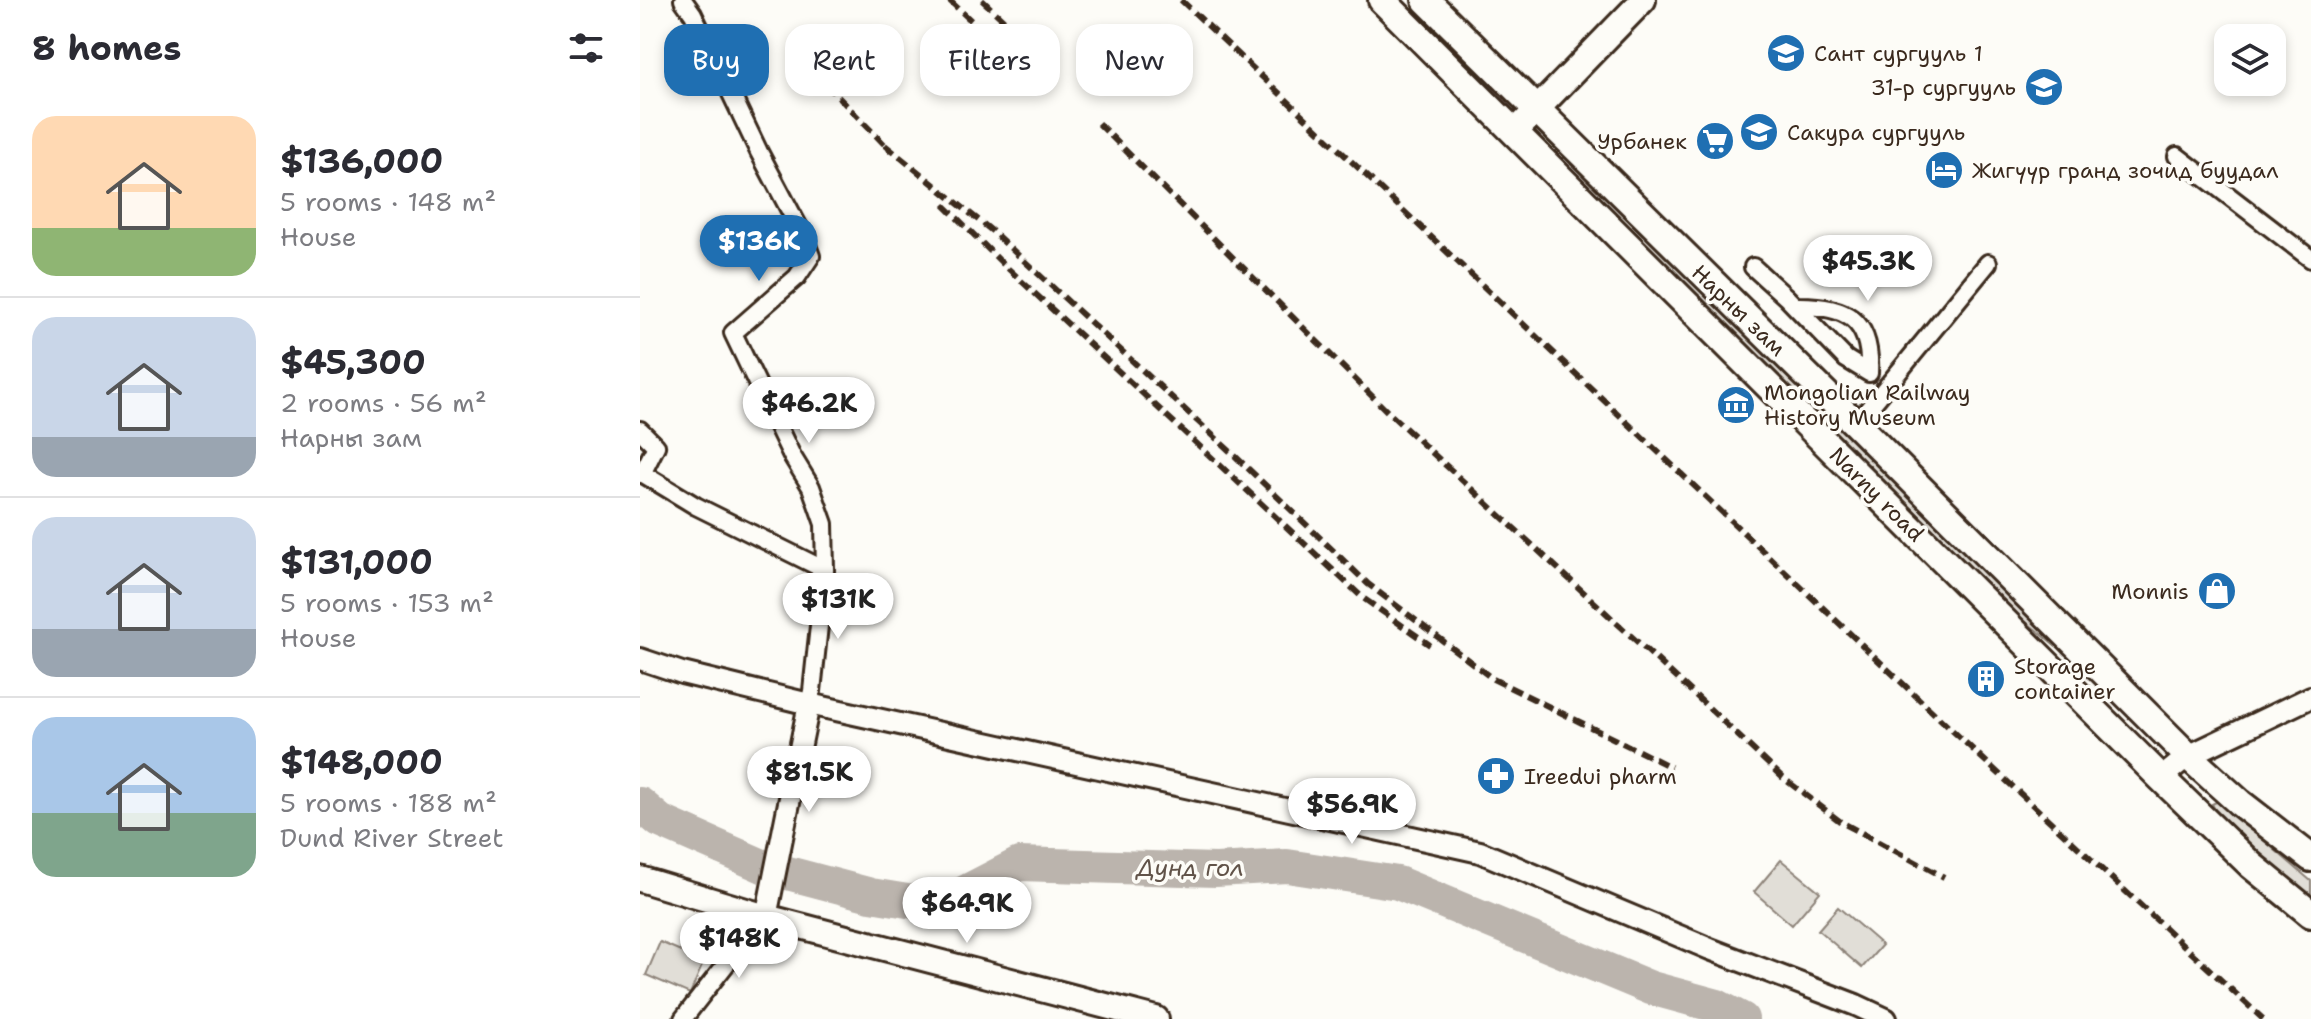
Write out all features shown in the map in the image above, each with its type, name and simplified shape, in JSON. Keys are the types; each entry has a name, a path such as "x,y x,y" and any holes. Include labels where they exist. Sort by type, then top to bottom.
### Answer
{"main road":[{"name":"Narny road","path":"1382,0 2161,778 2251,865 2311,914"},
{"name":"Нарны зам","path":"1426,0 2188,756"},
{"path":"1515,132 1643,0"},
{"path":"2188,756 2240,803 2311,858"},
{"path":"640,879 766,917 1156,1019"}],"street":[{"path":"683,0 693,14 811,256 797,277 733,333 792,456 811,487 824,524 825,570 812,691 766,917 683,1019"},
{"path":"2177,156 2311,259"},
{"path":"1856,424 1988,263"},
{"path":"1753,267 1846,359 1869,373 1865,337 1854,318 1833,308 1795,306"},
{"path":"640,430 656,446 641,473 696,506 825,570"},
{"path":"640,659 682,673 809,704 1480,852 1886,1019"},
{"path":"2161,778 2188,756 2311,697"}],"shaded area":[{"path":"1557,150 1566,154 2058,644 2056,646 2009,608 1560,161"},
{"path":"2218,801 2311,881 2311,901 2218,815 2212,804"},
{"path":"1781,860 1820,892 1792,925 1754,892"},
{"path":"1838,907 1882,945 1862,968 1818,930"},
{"path":"660,942 704,961 690,994 646,975"}],"waterway":[{"name":"Дунд гол","path":"640,804 660,821 765,867 871,895 938,906 1019,864 1216,870 1287,866 1398,883 1651,988 1717,1006 1742,1019"}],"railway":[{"path":"949,0 975,24"},
{"path":"982,0 1008,24"},
{"path":"1181,0 1954,732 2263,1019"},
{"path":"837,96 891,151"},
{"path":"1098,123 1389,413 1782,777 1841,822 1944,877"},
{"path":"885,145 992,231 1368,584 1493,679 1671,767"},
{"path":"944,205 1001,262 1363,598 1430,645"}],"place":[{"name":"Сант сургууль 1","path":"1786,53"},
{"name":"31-р сургууль","path":"2044,87"},
{"name":"Сакура сургууль","path":"1759,132"},
{"name":"Урбанек","path":"1715,141"},
{"name":"Жигүүр гранд зочид буудал","path":"1944,170"},
{"name":"Mongolian Railway History Museum","path":"1736,405"},
{"name":"Monnis","path":"2217,591"},
{"name":"Storage container","path":"1986,679"},
{"name":"Ireedui pharm","path":"1496,776"}]}
